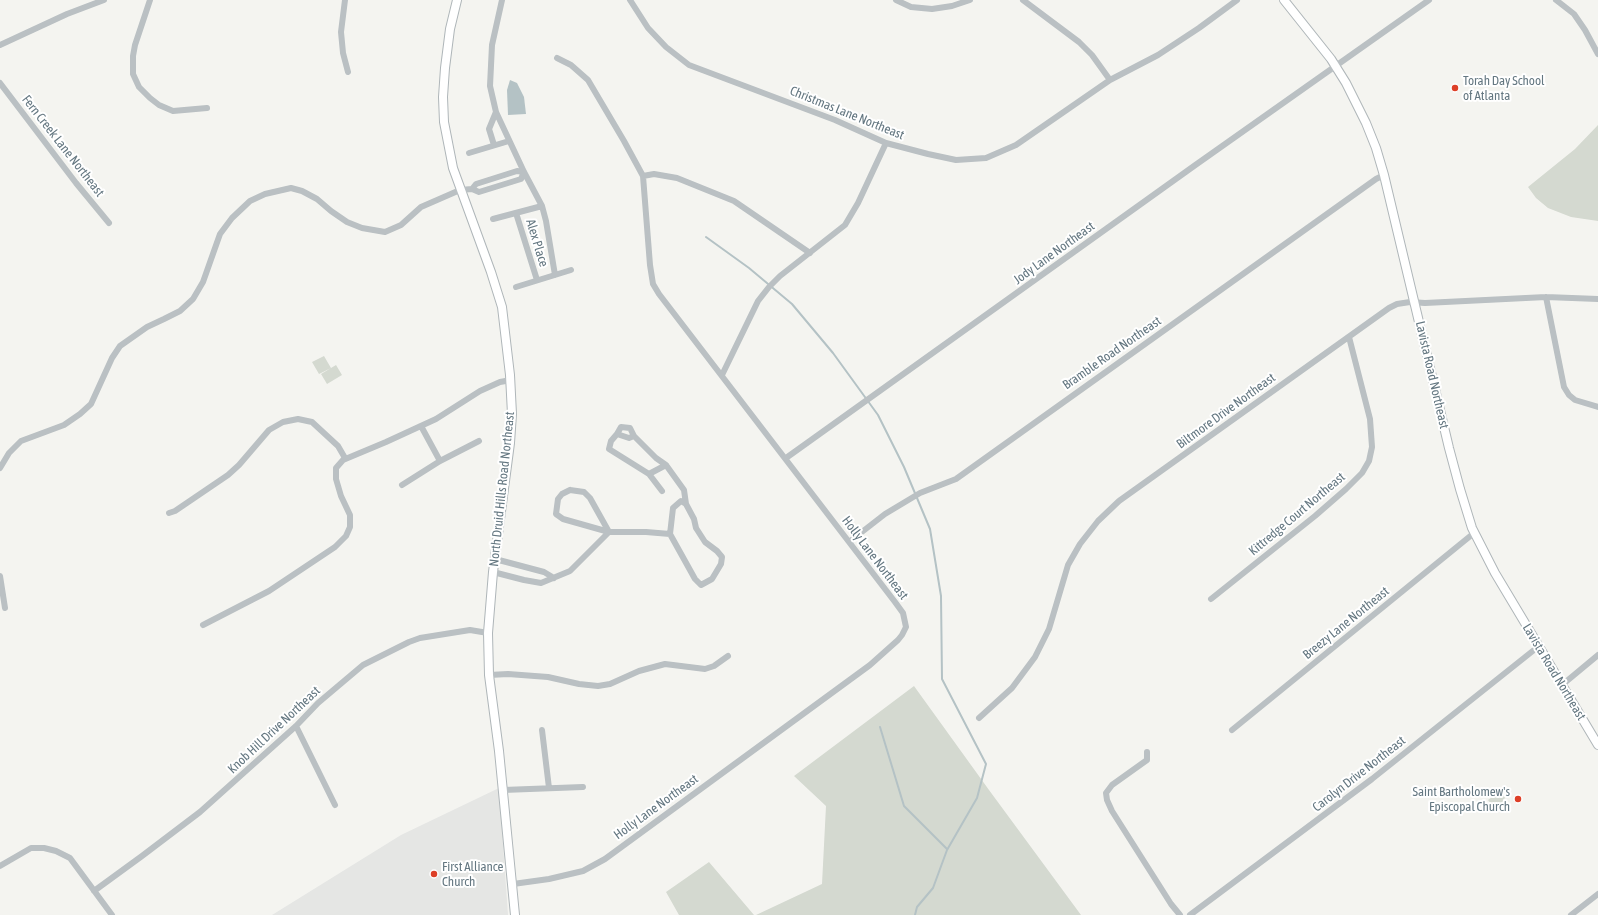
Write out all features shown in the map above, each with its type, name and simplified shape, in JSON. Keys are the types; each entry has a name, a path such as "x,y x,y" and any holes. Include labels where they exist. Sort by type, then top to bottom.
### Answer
{"main road":[{"name":"North Druid Hills Road Northeast","path":"457,0 450,29 443,97 448,143 453,168 460,190 491,272 502,307 510,380 512,414 510,443 493,572 488,633 490,675 513,884 515,915"},
{"name":"Lavista Road Northeast","path":"1284,0 1299,17 1335,66 1350,90 1366,123 1384,175 1454,468 1474,533 1495,573 1598,745"}],"street":[{"path":"0,45 67,14 104,0"},
{"path":"150,0 135,45 133,56 133,74 139,87 150,98 173,111 207,108"},
{"path":"345,0 341,32 343,53 348,72"},
{"path":"502,0 492,45 490,86 496,112 524,172 542,206 555,275"},
{"name":"Christmas Lane Northeast","path":"630,0 648,28 666,47 689,65 828,117 886,143 956,160 986,158 1016,145 1110,80 1158,55 1199,28 1237,0"},
{"path":"896,0 911,7 932,9 952,6 970,0"},
{"path":"1023,0 1079,42 1092,55 1110,80"},
{"name":"Jody Lane Northeast","path":"786,458 1335,66 1420,2 1429,0"},
{"path":"1556,0 1574,14 1585,30 1598,54"},
{"path":"557,58 571,65 588,80 643,176 654,174 677,178 734,201 810,253"},
{"name":"Fern Creek Lane Northeast","path":"0,83 76,183 109,223"},
{"path":"494,145 490,129 496,112"},
{"path":"469,153 509,141"},
{"path":"722,375 758,301 780,276 844,225 858,203 886,143"},
{"path":"472,189 476,184 518,171 524,172"},
{"path":"0,468 9,453 21,441 64,426 91,404 112,358 120,346 147,327 180,311 193,299 202,282 220,234 232,218 250,201 265,194 291,188 302,191 317,199 347,222 362,228 385,232 401,225 421,207 460,190 472,189 479,192 521,179 524,172"},
{"name":"Bramble Road Northeast","path":"849,542 885,514 920,493 956,479 1384,175"},
{"name":"Holly Lane Northeast","path":"513,884 549,879 583,870 605,859 870,665 898,640 906,627 903,613 786,458 659,294 653,284 643,176"},
{"path":"496,178 499,186"},
{"path":"493,219 542,206"},
{"name":"Alex Place","path":"516,213 537,280"},
{"path":"516,287 571,270"},
{"path":"1546,297 1564,387 1569,395 1575,400 1598,407"},
{"name":"Biltmore Drive Northeast","path":"979,718 1012,688 1035,657 1048,629 1062,580 1068,565 1080,544 1098,521 1119,501 1393,306 1401,303 1415,302 1546,297 1598,299"},
{"name":"Kittredge Court Northeast","path":"1211,599 1346,489 1362,473 1369,461 1372,447 1370,419 1349,337"},
{"path":"203,625 269,591 335,548 346,536 350,527 350,515 341,496 336,479 336,468 345,458 386,442 436,419 480,391 500,382 510,380"},
{"path":"169,513 175,511 228,475 239,465 269,430 283,422 298,419 312,422 338,446 345,458"},
{"path":"421,426 440,461"},
{"path":"662,491 649,474 609,449 611,441 621,427 630,428 634,436 656,458 666,465 684,490 686,504 694,519 696,528 705,542 722,557 721,564 712,579 701,585 695,579 670,534 673,508 681,501 686,504"},
{"path":"402,485 440,461 479,440"},
{"path":"649,474 666,465"},
{"path":"609,532 590,498 584,492 570,490 562,494 558,499 556,514 563,519 609,532 646,532 670,534"},
{"path":"493,572 541,583 570,571 578,565 609,532"},
{"name":"Breezy Lane Northeast","path":"1232,730 1474,533"},
{"path":"495,559 544,572 554,578"},
{"path":"0,576 5,608"},
{"name":"Knob Hill Drive Northeast","path":"94,891 200,812 296,726 318,703 357,670 409,642 426,637 470,630 488,633"},
{"name":"Carolyn Drive Northeast","path":"1190,915 1372,779 1539,646"},
{"path":"1562,685 1598,655"},
{"path":"490,675 508,674 548,677 580,684 598,686 610,684 639,671 665,664 705,669 714,666 728,656"},
{"path":"296,726 334,804"},
{"path":"542,730 549,788"},
{"path":"1147,752 1146,760 1112,785 1106,793 1107,800 1112,811 1171,904 1180,915"},
{"path":"503,790 583,787"},
{"path":"0,866 31,848 44,848 56,851 70,858 112,915"},
{"path":"1571,915 1598,894"}],"shaded area":[{"path":"510,80 517,83 524,97 526,114 508,115 507,90"},
{"path":"1598,125 1598,221 1571,217 1548,208 1536,198 1528,187 1575,149"},
{"path":"324,356 331,368 319,374 312,362"},
{"path":"336,365 342,375 327,384 321,374"},
{"path":"914,686 1081,915 756,915 822,884 826,806 794,776"},
{"path":"499,788 508,915 272,915 401,835"},
{"path":"1496,794 1499,797 1503,794 1505,798 1503,800 1506,804 1496,811 1488,800"},
{"path":"709,862 754,915 679,915 666,892"}],"waterway":[{"path":"706,237 749,268 792,304 833,353 878,415 904,467 930,529 941,596 942,679 986,764 977,798 947,850 933,888 917,907 915,915"},
{"path":"880,727 904,806 947,849"}],"place":[{"name":"Torah Day School of Atlanta","path":"1455,88"},
{"name":"Saint Bartholomew's Episcopal Church","path":"1518,799"},
{"name":"First Alliance Church","path":"434,874"}]}
